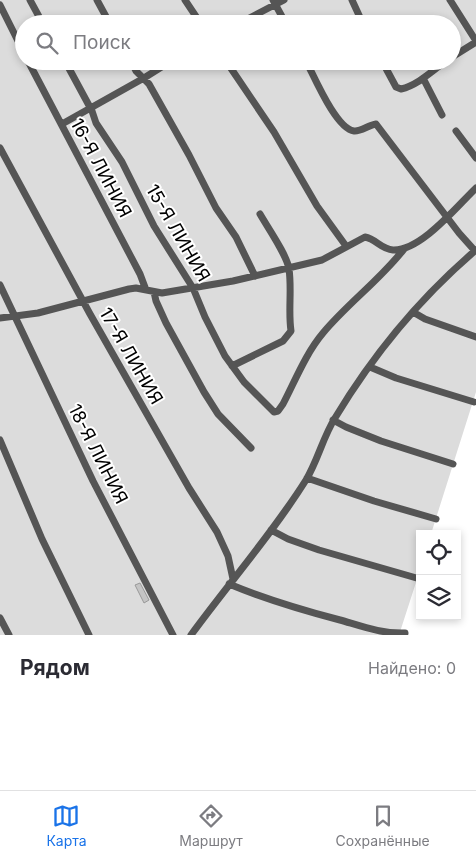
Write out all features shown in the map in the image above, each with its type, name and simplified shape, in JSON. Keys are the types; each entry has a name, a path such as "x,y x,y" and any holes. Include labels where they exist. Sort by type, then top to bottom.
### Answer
{"street":[{"path":"30,0 38,15"},
{"path":"97,0 105,15"},
{"path":"185,0 195,15"},
{"path":"253,15 274,2 284,0"},
{"path":"352,0 359,15"},
{"path":"450,0 459,15"},
{"path":"274,2 281,15"},
{"path":"0,5 15,35"},
{"path":"461,18 476,42 461,51"},
{"name":"16-Я ЛИНИЯ","path":"33,70 140,274 146,290"},
{"name":"15-Я ЛИНИЯ","path":"70,70 90,107 96,123 122,162 154,226 193,288 232,366 274,412 278,411 283,404 323,332 364,293 404,249"},
{"path":"136,70 150,84 216,208 236,236 255,276"},
{"path":"62,124 157,70"},
{"path":"232,70 274,132 317,206 346,246"},
{"path":"191,635 271,530 307,478 333,420 370,367 413,312 452,270 476,250 459,233 376,124 357,131 344,126 331,108 311,70"},
{"path":"387,70 398,89 406,88 434,70"},
{"path":"423,78 442,115"},
{"path":"456,131 476,158"},
{"name":"17-Я ЛИНИЯ","path":"0,148 83,301 189,488 217,532 228,556 231,582"},
{"path":"0,318 38,313 129,289 136,288 162,293 255,276 322,260 365,237 374,240 387,249 404,249 437,228 476,188"},
{"path":"232,366 283,340 291,331 289,317 289,268 260,214"},
{"name":"18-Я ЛИНИЯ","path":"0,285 93,481 173,635"},
{"path":"154,292 166,323 209,400 228,425 251,448"},
{"path":"413,312 425,319 476,337"},
{"path":"370,367 396,378 474,402"},
{"path":"333,420 381,441 453,464"},
{"path":"0,440 42,539 89,635"},
{"path":"307,478 374,502 436,519"},
{"path":"271,530 281,536 319,550 416,578"},
{"path":"231,582 256,595 323,616 391,634 404,634"},
{"path":"0,618 9,635"}],"shaded area":[{"path":"0,0 476,0 476,392 432,530 416,530 416,582 399,635 0,635"}],"building":[{"path":"140,583 149,600 144,603 135,585"}]}
